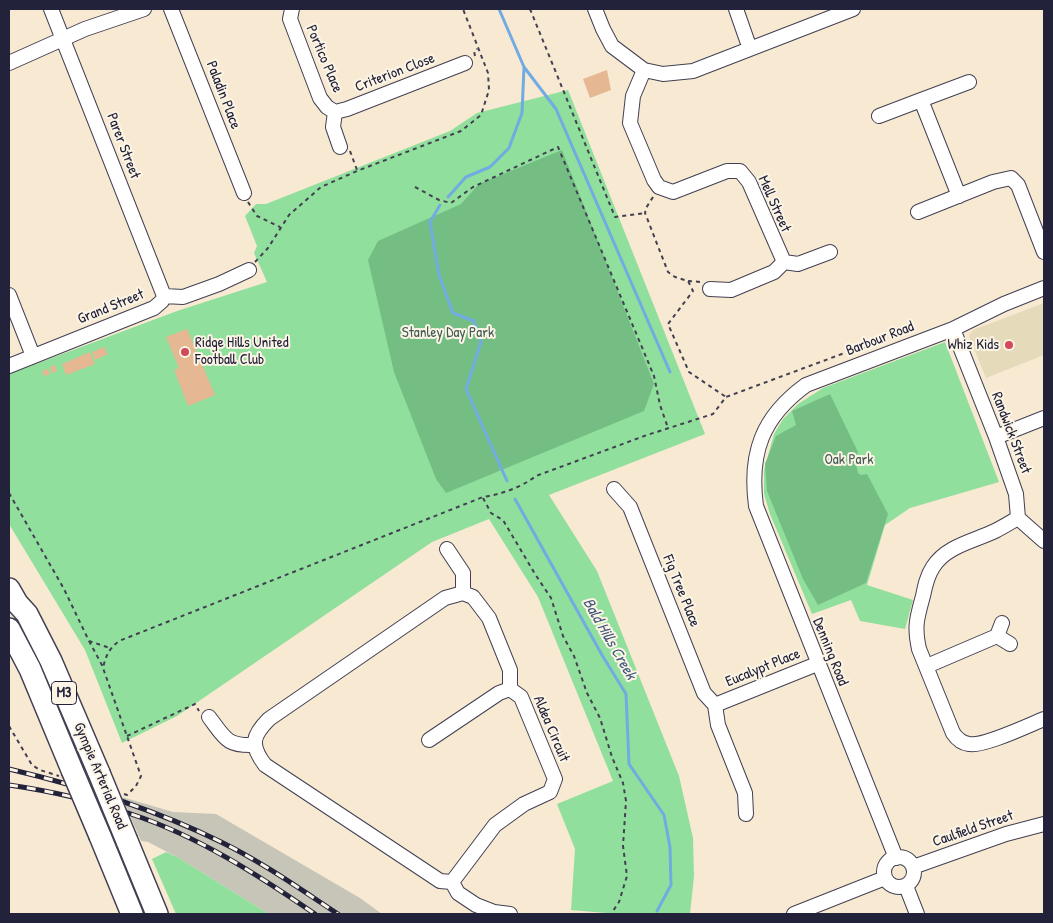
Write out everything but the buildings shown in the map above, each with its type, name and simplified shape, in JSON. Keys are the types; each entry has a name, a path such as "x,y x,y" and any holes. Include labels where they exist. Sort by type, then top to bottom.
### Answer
{"highway":[{"path":"9,571 24,601 27,614"},
{"name":"Gympie Arterial Road","path":"9,589 17,603 27,614 51,661 157,914"},
{"name":"Gympie Arterial Road","path":"9,630 30,668 132,914"}],"street":[{"name":"Parer Street","path":"51,9 164,296"},
{"path":"9,63 86,29 144,9"},
{"name":"Paladin Place","path":"171,9 244,193"},
{"name":"Portico Place","path":"292,9 290,20 320,98 327,107 335,112 333,127 340,147"},
{"path":"595,9 612,46 644,70 663,74 693,71 853,9"},
{"path":"736,9 750,48"},
{"name":"Criterion Close","path":"335,112 348,109 465,62"},
{"path":"644,70 632,96 630,123 654,180 659,187"},
{"path":"878,116 969,82"},
{"path":"921,100 959,196"},
{"name":"Mell Street","path":"659,187 673,192 727,171 740,171 749,182 784,262"},
{"path":"918,212 993,182 1011,178 1018,185 1044,252"},
{"path":"710,289 730,290 774,272 784,262 798,264 830,252"},
{"name":"Grand Street","path":"9,366 154,308 162,301 164,296 183,297 219,284 249,270"},
{"name":"Barbour Road","path":"756,454 770,419 792,396 806,385 953,328 1044,288"},
{"path":"9,295 33,356"},
{"name":"Randwick Street","path":"953,328 996,437 1016,494 1018,518"},
{"path":"996,437 1044,418"},
{"name":"Denning Road","path":"756,454 753,484 756,506 896,858"},
{"name":"Fig Tree Place","path":"614,489 630,507 704,693 715,705"},
{"path":"1044,541 1018,518 996,531 949,551 933,567 928,578 915,626 919,649 957,739 970,745 978,744 1044,719"},
{"path":"447,549 463,573 463,594"},
{"path":"428,740 499,693 510,689 510,670 489,618 473,598 463,594 445,598 269,719 258,730 254,745 257,754 265,765 440,881 452,882 458,893 476,906 494,912 510,914"},
{"path":"927,666 999,630 1010,644"},
{"name":"Eucalypt Place","path":"746,814 745,793 718,725 715,705 818,664"},
{"name":"Aldea Circuit","path":"452,882 495,825 524,804 550,792 555,779 521,697 510,689"},
{"path":"209,717 227,741 240,746 254,745"},
{"name":"Caulfield Street","path":"913,867 1006,834 1044,824"},
{"path":"896,858 904,858 913,867 912,880 906,886 896,887 885,878 887,863 896,858"},
{"path":"794,914 885,878"},
{"path":"906,886 918,914"}],"path":[{"path":"249,270 268,248 289,215 322,188 357,171 461,131 481,115 489,90 488,73 463,9"},
{"path":"530,9 615,217 644,214"},
{"path":"415,187 439,200 452,203 473,187 558,148 654,376 668,428"},
{"path":"659,187 644,214 668,272 674,277 688,280 693,290 689,298 668,324 689,372 726,397"},
{"path":"244,193 250,208 257,216 281,228"},
{"path":"103,668 105,657 110,648 119,641 483,497 500,494 524,485 536,476 668,428 713,414 726,397 858,348 869,348 878,345"},
{"path":"9,493 64,589 103,668 128,736 196,704 200,711 209,717"},
{"path":"483,497 491,513 503,520 535,574 552,598 563,636 574,656 587,693 600,718 612,757 623,783 626,801 623,846 627,876 619,902 611,914"},
{"path":"89,641 110,648"}],"shaded area":[{"name":"Whiz Kids","path":"1044,303 1044,355 986,378 969,336 973,330"},
{"path":"122,797 173,812 216,814 360,898 382,914 269,914 177,857 148,842 141,841"}],"green space":[{"name":"Stanley Day Park","path":"568,90 705,434 549,495 597,571 679,776 693,838 694,876 690,914 618,914 571,910 575,849 557,804 613,781 538,597 489,519 432,542 177,716 122,743 85,650 9,524 9,374 177,311 267,282 254,253 257,246 245,216 256,204 266,204 450,131 477,113"},
{"path":"562,150 654,384 644,411 446,493 436,479 394,372 368,260 378,241 461,204 479,184"},
{"name":"Oak Park","path":"945,342 999,482 910,508 885,525 867,585 913,600 905,629 860,621 851,600 812,614 770,514 764,494 764,470 774,434 783,419 798,404 823,388"},
{"path":"830,394 858,452 855,459 858,473 861,475 867,474 888,514 866,583 818,605 803,579 767,491 765,464 776,436 796,425 792,411"},
{"path":"166,852 269,914 176,914 152,859"}],"waterway":[{"name":"Bald Hills Creek","path":"448,197 466,177 490,167 509,148 522,113 524,67 499,9"},
{"path":"524,67 556,109 670,372"},
{"name":"Bald Hills Creek","path":"440,205 430,222 439,275 453,313 474,321 481,342 466,389 507,481"},
{"name":"Bald Hills Creek","path":"515,499 602,655 626,694 629,764 664,815 670,847 671,885 657,911"}],"railway":[{"path":"9,769 117,800 196,830 251,858 338,914"},
{"path":"9,785 86,800 180,833 227,858 315,914"}],"place":[{"name":"Whiz Kids","path":"1009,345"},
{"name":"Ridge Hills United Football Club","path":"185,352"}]}
